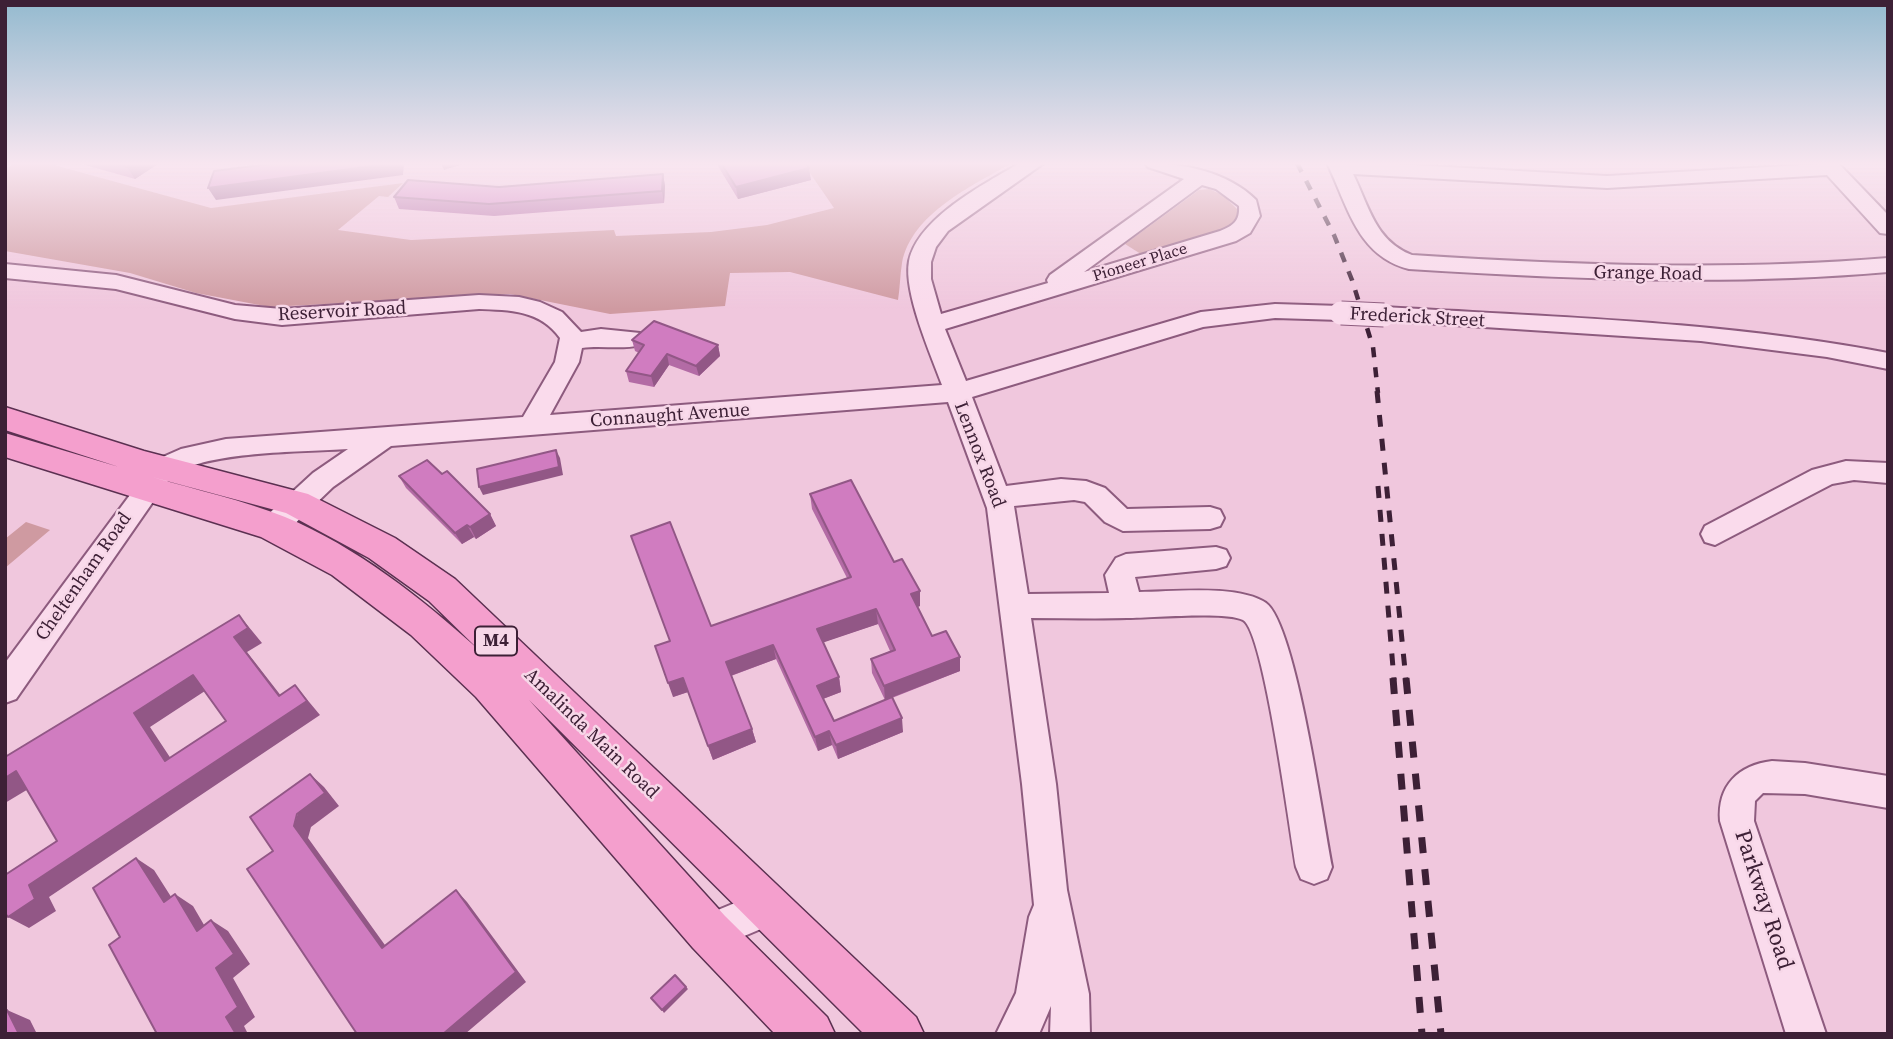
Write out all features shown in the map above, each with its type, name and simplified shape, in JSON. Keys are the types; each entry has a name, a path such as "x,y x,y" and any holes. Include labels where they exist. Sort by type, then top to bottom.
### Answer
{"main road":[{"name":"M4","path":"5,418 156,478"},
{"name":"M4","path":"5,445 156,478"},
{"name":"Amalinda Main Road","path":"156,478 285,515 382,548 442,590 899,1034"},
{"name":"Amalinda Main Road","path":"285,515 345,565 424,624 471,667 709,932 810,1034"}],"street":[{"name":"Lennox Road","path":"959,211 930,237 920,262 922,292 956,393 998,498 1039,784 1049,890 1070,995 1070,1034"},
{"name":"Pioneer Place","path":"1038,295 1153,211"},
{"name":"Pioneer Place","path":"932,325 1228,236 1244,227 1250,211"},
{"name":"Grange Road","path":"1359,211 1372,240 1386,254 1409,262 1678,276 1809,272 1888,265"},
{"name":"Reservoir Road","path":"5,271 116,282 235,313 282,317 510,302 548,312 566,326 572,341"},
{"name":"Frederick Street","path":"956,393 1201,320 1275,311 1707,335 1827,349 1888,361"},
{"path":"531,426 567,362 572,341 601,337 632,338"},
{"name":"Connaught Avenue","path":"156,478 181,459 226,449 956,393"},
{"name":"Connaught Avenue","path":"285,515 341,466 385,438"},
{"path":"1715,534 1822,477 1857,469 1888,473"},
{"name":"Cheltenham Road","path":"5,689 156,478"},
{"path":"998,498 1083,490 1103,501 1115,516 1123,520 1210,518"},
{"path":"1127,606 1120,575 1126,566 1216,558"},
{"path":"1015,606 1242,606 1256,613 1263,621 1278,667 1314,867"},
{"name":"Parkway Road","path":"1806,1034 1737,821 1735,808 1739,794 1747,784 1760,778 1780,777 1888,792"},
{"name":"Lennox Road","path":"1016,1034 1025,1022 1035,997 1043,958 1049,890"},
{"path":"709,932 769,907"}],"shaded area":[{"path":"5,211 360,211 338,230 411,240 614,230 616,236 711,232 767,225 820,211 935,211 908,245 902,263 898,300 790,272 730,273 725,306 610,314 510,294 270,307 196,293 130,273 5,251"},
{"path":"1170,211 1237,211 1238,221 1233,227 1144,256 1125,244"},
{"path":"26,522 50,530 5,568 5,539"}],"building":[{"path":"654,321 718,345 696,366 667,354 651,376 626,371 644,345 632,340"},
{"path":"556,450 559,467 479,487 477,469"},
{"path":"427,460 442,474 447,471 490,514 455,533 399,476"},
{"path":"851,480 894,562 902,559 920,591 911,594 932,636 946,631 960,657 884,686 871,659 895,650 876,609 817,629 839,677 817,686 834,721 892,697 902,718 836,745 829,731 815,737 773,645 726,662 752,729 708,746 683,678 668,683 655,646 670,641 631,536 670,522 711,626 851,577 810,494"},
{"path":"239,615 248,628 234,637 279,696 295,685 307,701 29,885 35,899 8,917 5,913 5,875 57,841 16,771 5,778 5,757","holes":["193,675 226,721 165,761 134,713"]},
{"path":"310,774 325,793 297,814 294,826 382,948 456,890 516,972 443,1034 357,1034 247,869 273,851 250,817"},
{"path":"136,858 164,902 175,894 197,931 211,920 234,954 216,968 238,1007 226,1017 236,1034 157,1034 109,945 120,937 93,888"},
{"path":"675,975 686,987 662,1010 651,998"},
{"path":"7,1010 19,1034 5,1034"}],"railway":[{"path":"1322,211 1352,280 1373,347 1378,393"},
{"path":"1377,391 1406,680"},
{"path":"1378,486 1394,680"},
{"path":"1393,678 1422,1034"},
{"path":"1406,678 1441,1034"}]}
